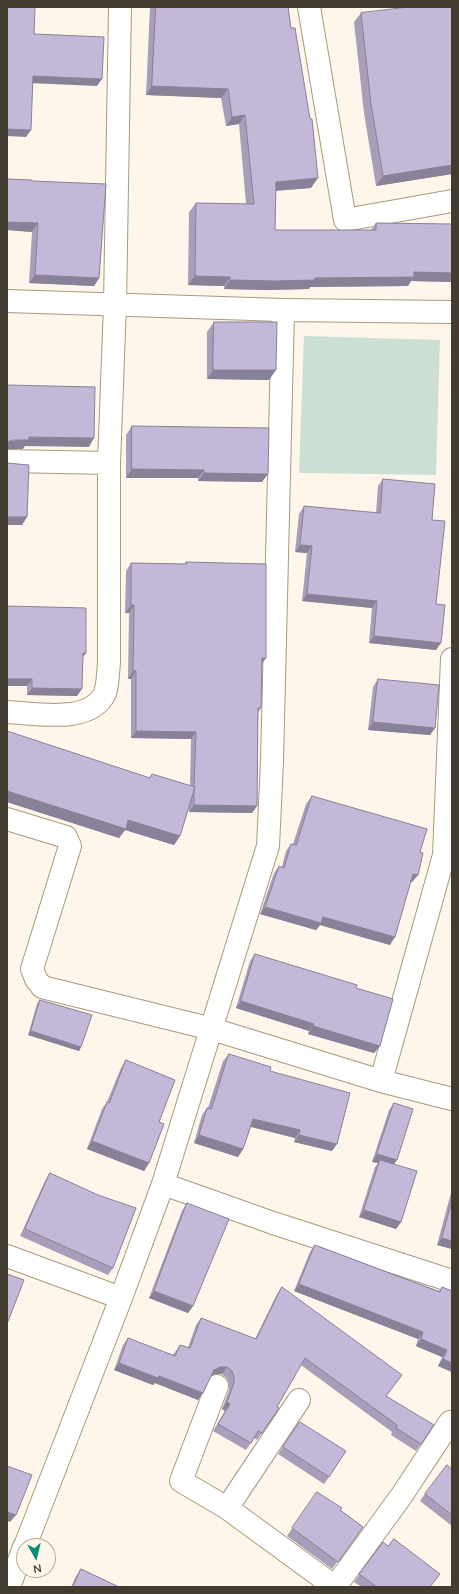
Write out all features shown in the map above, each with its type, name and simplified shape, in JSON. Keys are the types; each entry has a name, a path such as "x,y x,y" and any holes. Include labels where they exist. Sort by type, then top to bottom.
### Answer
{"street":[{"path":"7,712 72,715 94,706 105,693 109,662 109,462 115,305 120,7"},
{"path":"309,7 345,220 452,201"},
{"path":"7,301 284,310 452,312"},
{"path":"28,1538 121,1298 163,1184 268,846 272,762 284,310"},
{"path":"7,462 109,462"},
{"path":"381,1081 444,856 452,660"},
{"path":"7,819 66,837 70,846 32,969 36,979 42,987 212,1029 381,1081 452,1099"},
{"path":"163,1184 273,1224 452,1281"},
{"path":"7,1256 121,1298"},
{"path":"217,1386 181,1481 227,1508 335,1587 402,1495 450,1422"},
{"path":"227,1508 299,1400"},
{"path":"9,1587 16,1568"}],"green space":[{"path":"304,336 440,340 436,475 299,473"}],"building":[{"path":"7,7 35,7 34,34 104,37 102,79 33,76 31,130 7,129"},
{"path":"156,7 288,7 291,28 295,28 310,119 312,119 318,178 276,182 275,230 376,230 376,223 452,224 452,273 414,272 414,277 315,278 315,280 275,281 230,280 230,277 195,276 196,203 254,204 245,115 232,117 228,89 152,86"},
{"path":"409,7 452,7 452,165 383,176 371,104 361,13"},
{"path":"7,179 106,184 99,278 35,275 38,223 7,222"},
{"path":"214,322 277,322 276,370 213,370"},
{"path":"7,385 95,387 94,438 29,437 29,440 13,440 7,442"},
{"path":"132,426 269,428 268,474 204,473 204,470 132,469"},
{"path":"7,463 29,465 27,517 7,517"},
{"path":"383,479 435,484 432,520 445,521 436,604 445,605 441,643 374,636 377,601 307,594 312,546 300,545 304,506 380,513"},
{"path":"186,562 266,564 266,658 262,658 261,708 258,708 257,806 194,805 196,732 136,731 136,671 133,671 134,605 131,605 131,563 186,564"},
{"path":"7,606 86,608 86,653 83,653 82,689 32,688 32,679 7,679"},
{"path":"378,679 439,685 435,728 373,722"},
{"path":"7,731 150,778 152,774 195,787 180,836 128,820 126,829 7,791"},
{"path":"312,796 427,829 420,852 423,853 418,875 413,874 395,937 323,917 321,923 265,907 279,866 284,868 291,844 296,845"},
{"path":"255,954 357,985 356,988 393,999 380,1046 313,1026 314,1024 241,1001"},
{"path":"40,1000 92,1015 81,1047 31,1031"},
{"path":"229,1054 271,1067 270,1071 350,1093 337,1144 299,1135 300,1130 253,1119 243,1149 199,1135 207,1108 211,1109"},
{"path":"126,1060 175,1080 159,1122 164,1124 149,1163 92,1141 107,1102 109,1103"},
{"path":"394,1103 413,1109 397,1160 377,1154"},
{"path":"380,1160 417,1171 401,1222 364,1210"},
{"path":"50,1173 98,1195 136,1208 113,1268 25,1229"},
{"path":"452,1200 452,1241 442,1238"},
{"path":"187,1203 229,1219 193,1306 154,1291"},
{"path":"315,1245 440,1292 442,1287 452,1291 452,1363 443,1359 447,1350 421,1339 423,1332 299,1284"},
{"path":"7,1274 24,1280 7,1324"},
{"path":"282,1287 402,1375 386,1396 434,1425 421,1444 396,1428 397,1425 305,1358 277,1407 279,1408 262,1433 258,1431 251,1443 218,1424 230,1404 227,1402 234,1383 232,1371 227,1367 220,1367 214,1370 203,1393 159,1376 158,1378 119,1363 128,1338 175,1356 180,1345 190,1348 201,1318 256,1339"},
{"path":"300,1422 346,1451 329,1477 283,1447"},
{"path":"447,1465 452,1469 452,1515 425,1494"},
{"path":"7,1466 32,1475 16,1515 7,1512"},
{"path":"317,1492 342,1508 340,1510 363,1527 338,1562 292,1528"},
{"path":"394,1539 440,1574 430,1587 377,1587 359,1574 383,1542 388,1546"},
{"path":"81,1569 119,1587 73,1587"}]}
